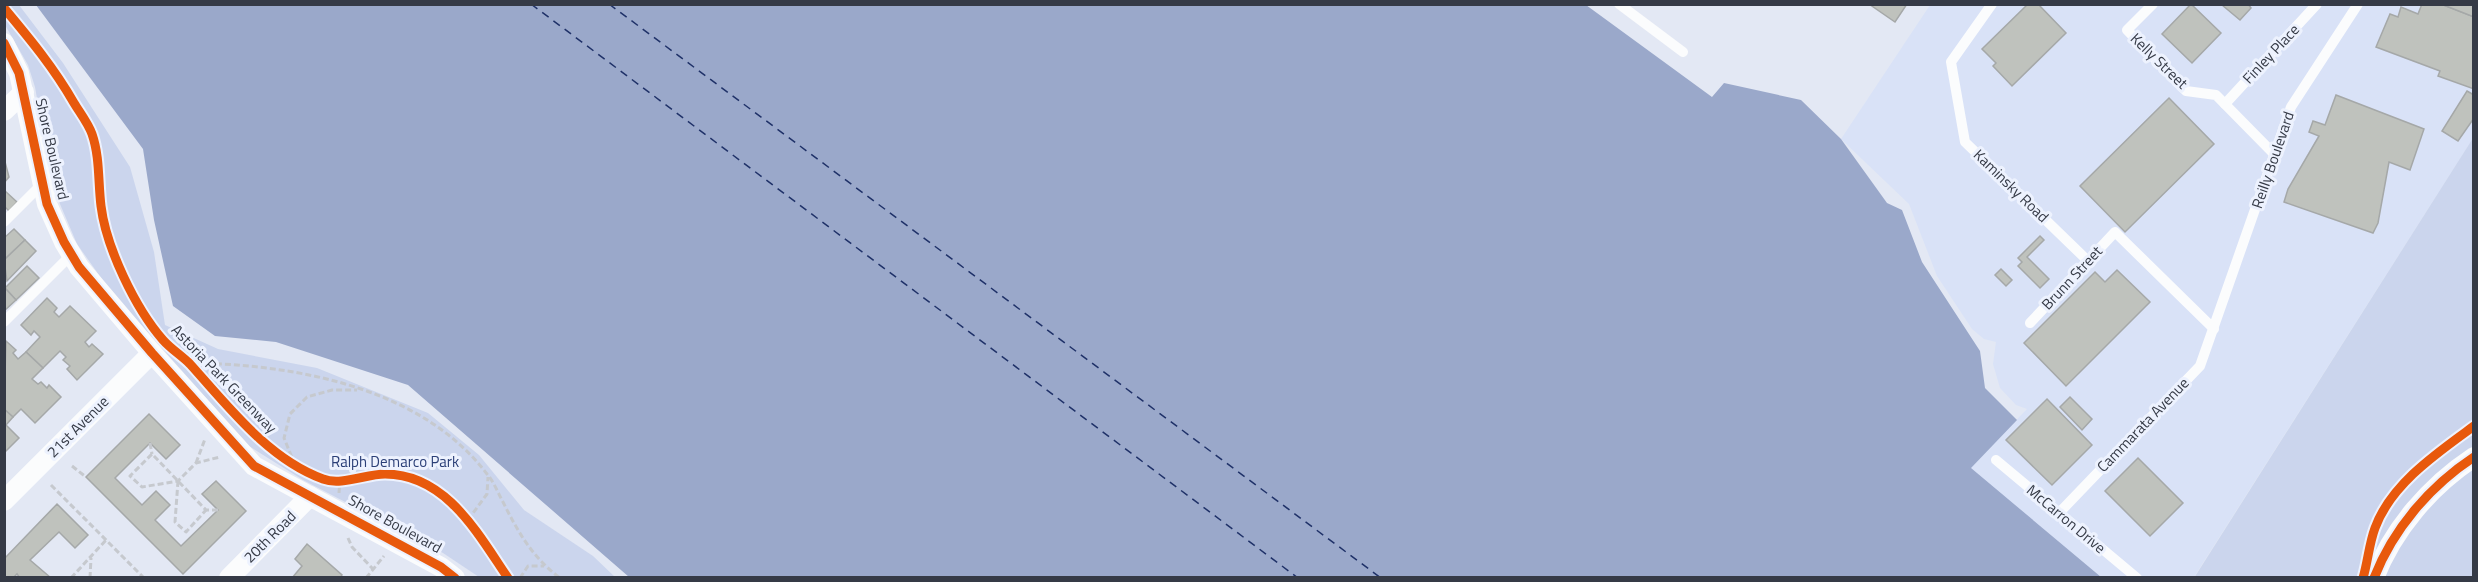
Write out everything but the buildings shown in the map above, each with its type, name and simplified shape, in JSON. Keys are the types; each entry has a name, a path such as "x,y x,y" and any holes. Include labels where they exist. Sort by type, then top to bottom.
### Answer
{"street":[{"name":"Shore Boulevard","path":"4,43 15,62 24,92 47,204 71,255 152,353 254,466 441,567 455,578"},
{"path":"4,111 24,92"},
{"name":"21st Avenue","path":"4,501 152,353"},
{"path":"2374,578 2380,562 2407,520 2435,488 2474,457"},
{"name":"20th Road","path":"229,578 310,496"}],"lane":[{"path":"1619,4 1683,52"},
{"name":"Kaminsky Road","path":"1992,4 1951,62 1965,142 2088,261"},
{"name":"Kelly Street","path":"2153,4 2127,30 2186,91 2216,95 2275,155"},
{"name":"Finley Place","path":"2225,104 2317,4"},
{"name":"Reilly Boulevard","path":"2214,329 2291,107 2358,4"},
{"path":"4,222 42,184"},
{"name":"Brunn Street","path":"2030,323 2115,232 2214,329"},
{"path":"4,322 71,255"},
{"name":"Cammarata Avenue","path":"2059,513 2199,366 2214,329"},
{"name":"McCarron Drive","path":"1996,460 2137,578"}],"path":[{"path":"185,360 280,368 323,377 361,390 418,415 461,446 488,475 523,540 544,566 560,578"},
{"path":"295,465 284,438 290,414 307,397 332,390 361,390"},
{"path":"153,454 130,476 141,487 178,481 196,463 205,438"},
{"path":"150,443 153,454 206,510 218,510"},
{"path":"196,463 220,457"},
{"path":"72,465 86,477"},
{"path":"476,530 465,517 487,494 488,475"},
{"path":"339,495 336,480 351,478"},
{"path":"178,481 175,522 186,532 206,510"},
{"path":"51,485 144,578"},
{"path":"345,533 352,547 373,569"},
{"path":"71,578 106,540"},
{"path":"90,578 91,556"},
{"path":"366,577 384,556"},
{"path":"520,578 528,566 544,566"}],"shaded area":[{"path":"36,5 1586,5 1712,97 1724,83 1801,100 1841,139 1887,203 1902,210 1922,262 1980,351 1985,388 2017,420 1971,468 2101,577 629,577 408,385 276,342 215,336 173,306 154,220 143,149"},
{"path":"1930,5 2473,5 2473,138 2194,577 2101,577 1970,468 2027,409 2016,405 2000,388 1993,364 1996,342 1984,339 1972,329 1937,276 1909,204 1841,139"}],"green space":[{"name":"Ralph Demarco Park","path":"4,5 19,5 63,63 130,167 154,252 165,325 218,349 317,368 428,413 479,455 524,510 593,556 615,577 479,577 443,553 303,480 249,446 109,289 77,244 57,197 35,87 28,65 5,25"},
{"path":"2473,138 2473,577 2194,578"}],"ferry route":[{"path":"531,4 1298,578"},
{"path":"609,4 1381,578"}],"cycle path":[{"name":"Astoria Park Greenway","path":"4,8 50,66 90,130 95,143 104,222 115,258 132,294 163,340 190,364 250,430 284,458 303,470 330,481 385,474 407,477 426,484 443,495 472,526 508,578"},
{"path":"4,43 19,73 47,204 64,242 79,267 152,353 254,466 441,567 455,578"},
{"path":"2363,578 2375,528 2392,497 2417,471 2474,426"},
{"path":"2374,578 2391,542 2415,510 2442,481 2474,457"}]}
